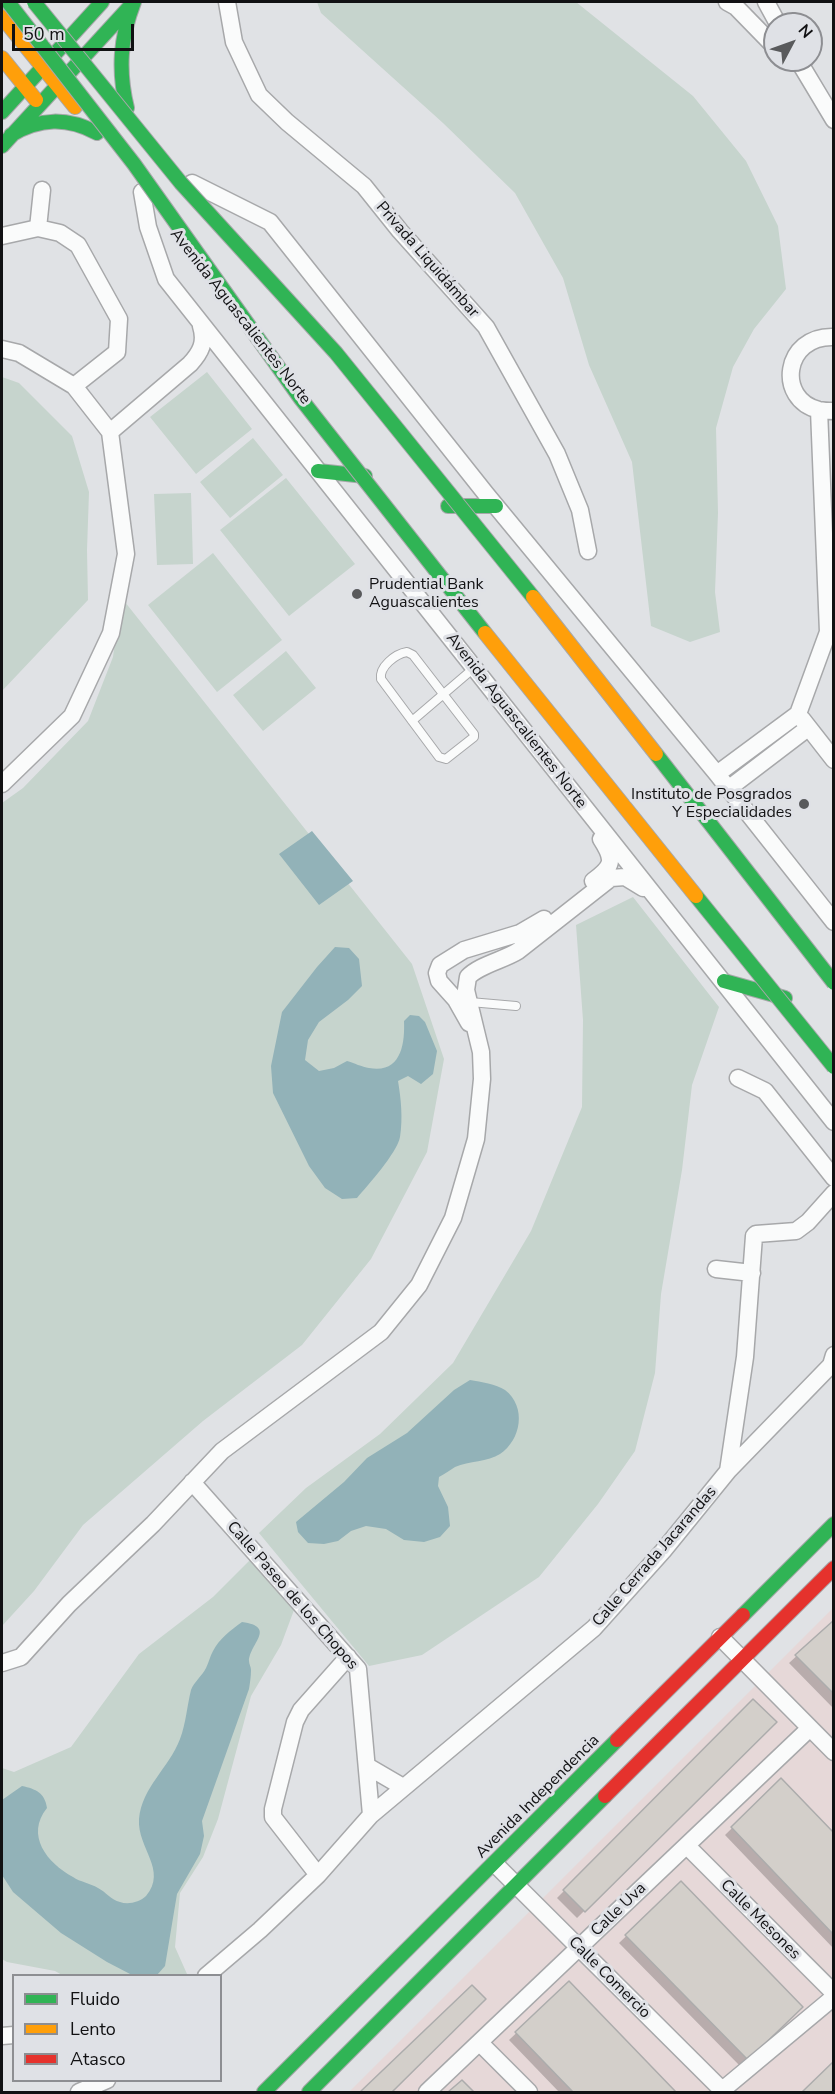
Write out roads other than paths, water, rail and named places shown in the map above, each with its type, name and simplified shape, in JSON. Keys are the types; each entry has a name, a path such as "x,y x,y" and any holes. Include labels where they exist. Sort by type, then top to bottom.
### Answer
{"main road":[{"path":"8,2 134,164 309,409 556,724 834,1067"},
{"path":"34,2 181,183 261,268 343,362 572,646 834,982"},
{"path":"46,2 127,108 192,183 834,993"},
{"path":"2,112 102,2"},
{"path":"6,140 134,2"},
{"path":"127,108 121,80 120,52 122,35 134,2"},
{"name":"Avenida Aguascalientes Norte","path":"2,17 42,69 97,133 365,476 834,1060"},
{"path":"2,58 39,105"},
{"path":"6,140 31,124 53,120 76,123 97,133"},
{"path":"318,471 365,476"},
{"path":"448,506 496,506"},
{"path":"724,981 785,998"},
{"name":"Avenida Independencia","path":"264,2092 834,1524"},
{"path":"315,2090 834,1568"}],"street":[{"name":"Privada Liquidámbar","path":"227,2 234,42 260,95 287,122 364,186 400,231 486,327 557,454 580,510 588,551"},
{"path":"727,2 736,7 763,35"},
{"path":"800,72 810,82"},
{"path":"805,72 834,120"},
{"path":"192,183 270,222 496,506 717,774 834,922"},
{"path":"38,228 42,190"},
{"name":"Avenida Aguascalientes Norte","path":"142,192 148,227 166,279 571,793 724,981 834,1122"},
{"path":"2,236 38,228 60,233 78,244 119,319 117,352 74,386"},
{"path":"110,432 190,364 203,345 201,325"},
{"path":"728,789 803,721 828,632 826,410 806,404 796,393 791,379 791,365 797,352 808,342 822,336 834,337"},
{"path":"2,349 19,352 74,386 110,432 126,554 111,633 72,716 2,784"},
{"path":"190,364 212,356 232,364"},
{"path":"717,774 803,721"},
{"path":"803,721 834,760"},
{"path":"478,1036 456,1000 438,981 437,973 440,965 464,950 528,929 605,872 610,865 611,857 608,849 579,809 571,793"},
{"path":"2,1663 21,1657 69,1604 153,1524 222,1451 381,1332 419,1285 453,1218 476,1139 482,1079 481,1052 465,986 468,977 519,951 611,878 621,876 629,878 656,898"},
{"path":"738,1078 765,1091 834,1178"},
{"name":"Calle Cerrada Jacarandas","path":"371,1815 594,1628 663,1551 728,1471 745,1357 754,1235 796,1231 808,1222 834,1193"},
{"path":"716,1269 752,1273"},
{"path":"728,1471 831,1365 834,1355"},
{"name":"Calle Paseo de los Chopos","path":"192,1482 358,1669 371,1815"},
{"path":"720,1637 834,1752"},
{"path":"318,1875 273,1817 273,1809 295,1722 302,1710 348,1657"},
{"name":"Calle Uva","path":"427,2092 810,1728"},
{"path":"367,1766 403,1787"},
{"path":"208,1974 260,1930 318,1875 371,1815"},
{"name":"Calle Mesones","path":"687,1846 834,1995"},
{"name":"Calle Comercio","path":"495,1864 722,2092"},
{"path":"722,2092 834,1995"},
{"path":"480,2043 529,2092"},
{"path":"79,2092 102,2082"}],"lane":[{"path":"407,652 413,655 444,694 473,731 474,737 446,759 442,759 412,721 381,679 380,673 382,668 407,652"},
{"path":"412,721 474,668"},
{"path":"470,1002 516,1006"}],"water":[{"path":"312,831 353,881 319,905 279,854"},
{"path":"335,947 349,948 359,959 362,986 319,1022 308,1040 305,1060 319,1071 334,1068 347,1061 369,1068 380,1069 388,1066 399,1055 402,1048 404,1021 410,1015 419,1016 425,1022 437,1051 433,1074 421,1084 408,1076 398,1081 401,1123 400,1137 394,1151 357,1198 342,1199 325,1188 309,1166 273,1093 271,1066 282,1012"},
{"path":"470,1380 505,1390 516,1405 519,1423 513,1440 500,1454 490,1459 455,1467 439,1477 438,1486 448,1507 450,1526 440,1537 424,1542 404,1540 386,1529 366,1526 351,1531 338,1541 324,1544 308,1543 298,1532 296,1522 344,1482 367,1458 407,1433 454,1390"},
{"path":"242,1622 252,1624 260,1632 250,1654 249,1689 202,1821 204,1836 200,1854 177,1894 165,1966 158,1974 130,1974 61,1933 13,1892 2,1875 2,1800 22,1786 39,1793 47,1808 38,1828 39,1838 42,1847 55,1864 76,1879 95,1886 117,1901 130,1903 146,1896 154,1877 140,1830 141,1808 150,1787 180,1739 192,1687 207,1666 212,1653"}],"place":[{"name":"Prudential Bank Aguascalientes","path":"357,594"},
{"name":"Instituto de Posgrados Y Especialidades","path":"804,804"}]}
